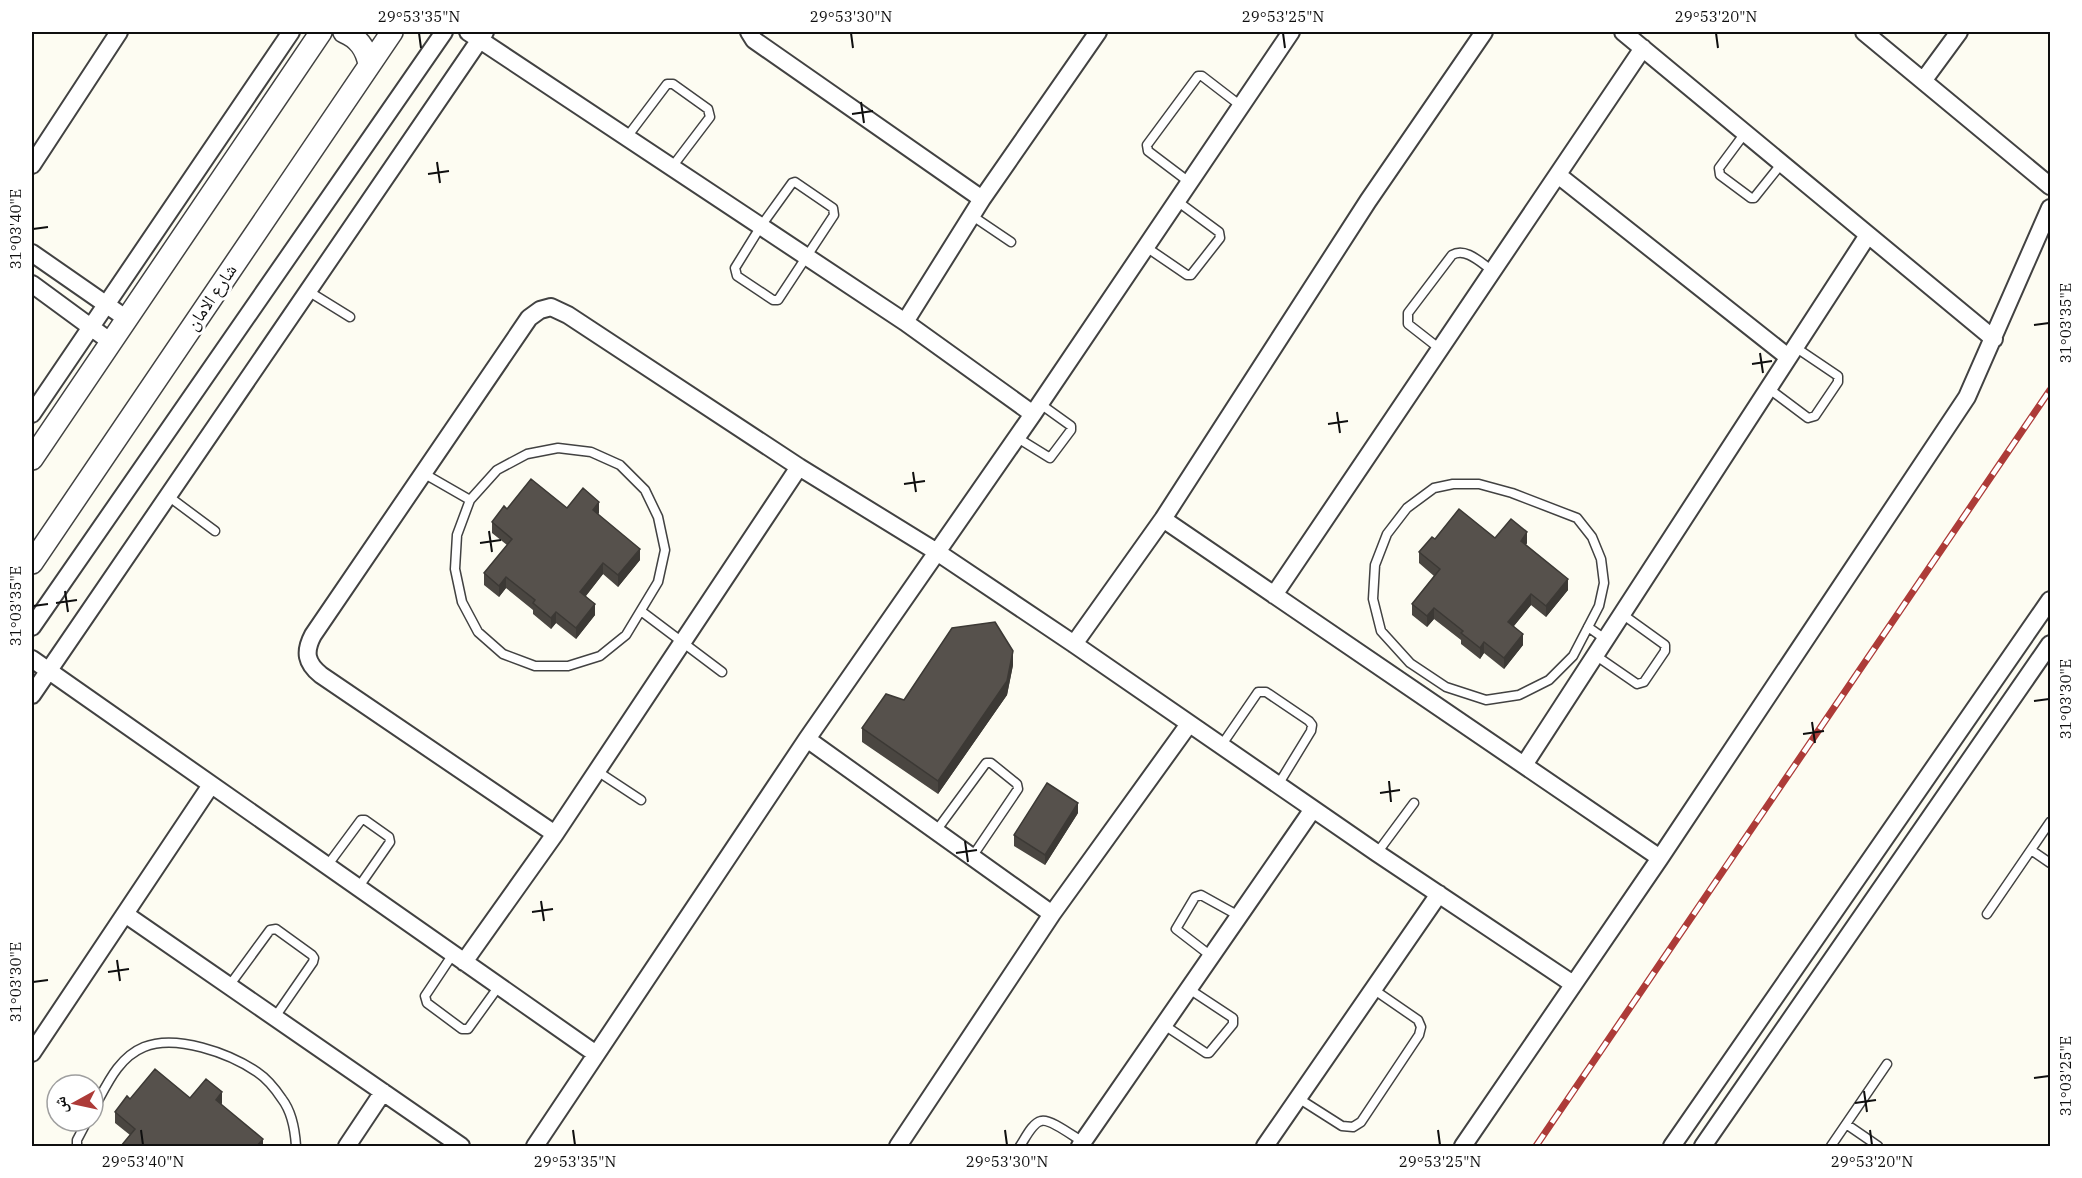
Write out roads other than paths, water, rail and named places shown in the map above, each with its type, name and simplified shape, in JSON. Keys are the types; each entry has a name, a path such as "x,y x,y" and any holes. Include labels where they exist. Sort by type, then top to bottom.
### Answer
{"street":[{"path":"32,165 119,32"},
{"path":"32,414 291,32"},
{"path":"32,459 321,32"},
{"path":"344,32 360,43 369,64"},
{"name":"شارع الامان","path":"32,563 392,32"},
{"path":"32,627 444,32"},
{"path":"749,32 754,40 982,198"},
{"path":"905,322 982,198 1098,32"},
{"path":"535,1146 807,739 1036,408 1291,32"},
{"path":"1074,644 1163,519 1368,201 1484,32"},
{"path":"1623,32 1994,339"},
{"path":"1864,32 2050,186"},
{"path":"1923,81 1959,32"},
{"path":"32,694 308,291 477,34 760,226 1036,408"},
{"path":"1274,595 1643,48"},
{"path":"1558,175 1792,352"},
{"path":"1463,1146 1660,858 1967,397 2050,208"},
{"path":"1524,765 1868,235"},
{"path":"32,253 127,319"},
{"path":"32,284 111,342"},
{"path":"555,834 311,668 307,657 307,645 313,635 529,318 540,310 551,307 568,315 799,467 937,552 1377,853 1574,984"},
{"path":"459,958 555,834 799,467"},
{"path":"1163,519 1660,858"},
{"path":"1672,1146 2050,600"},
{"path":"1703,1146 2050,644"},
{"path":"32,659 596,1054"},
{"path":"898,1146 1052,914 1189,724"},
{"path":"807,739 1052,914"},
{"path":"32,1053 211,785"},
{"path":"1081,1144 1313,809"},
{"path":"1265,1146 1439,894"},
{"path":"125,914 461,1146"},
{"path":"347,1146 382,1092"}],"lane":[{"path":"1189,182 1148,151 1146,145 1198,76 1202,76 1241,106"},
{"path":"627,137 667,84 673,84 708,110 710,117 672,167"},
{"path":"1745,133 1719,168 1720,175 1727,181 1748,198 1754,198 1782,163"},
{"path":"792,183 797,183 835,211 778,300 772,300 734,272 760,226 792,183"},
{"path":"1146,247 1191,275 1220,238 1220,232 1177,201"},
{"path":"971,215 1011,242"},
{"path":"1440,349 1408,324 1408,313 1452,255 1459,251 1466,252 1493,272"},
{"path":"308,291 350,317"},
{"path":"1768,388 1808,418 1812,418 1838,382 1838,376 1792,352"},
{"path":"1016,437 1050,458 1071,430 1071,426 1036,408"},
{"path":"558,448 591,452 620,465 645,490 658,516 665,550 658,582 626,635 600,656 568,666 534,666 503,654 478,632 462,602 455,569 457,535 470,500 497,470 527,454 558,448"},
{"path":"423,473 470,500"},
{"path":"1453,484 1479,484 1512,492 1577,518 1592,537 1601,559 1604,583 1599,606 1588,627 1573,656 1549,680 1519,694 1486,700 1446,687 1425,674 1410,663 1381,631 1373,599 1375,565 1387,534 1407,508 1434,489 1453,484"},
{"path":"168,496 215,531"},
{"path":"641,611 722,672"},
{"path":"1595,655 1637,684 1641,684 1665,651 1665,645 1622,614"},
{"path":"1588,627 1605,639"},
{"path":"1414,690 1425,674"},
{"path":"1221,746 1258,692 1266,692 1309,721 1312,725 1311,730 1278,785"},
{"path":"936,831 986,763 991,763 1017,784 1018,789 972,857"},
{"path":"597,771 641,800"},
{"path":"1377,853 1414,802"},
{"path":"327,866 361,820 365,820 390,839 358,888"},
{"path":"1987,914 2050,822"},
{"path":"2031,850 2050,863"},
{"path":"1211,956 1176,932 1195,897 1201,895 1239,916"},
{"path":"229,986 270,930 276,929 314,958 275,1017"},
{"path":"459,958 425,996 425,1000 462,1029 468,1029 499,986"},
{"path":"1164,1025 1209,1053 1233,1024 1233,1018 1189,988"},
{"path":"1298,1098 1342,1126 1353,1127 1361,1122 1419,1035 1420,1027 1418,1020 1373,989"},
{"path":"105,1088 125,1059 143,1047 163,1042 183,1044 220,1054 258,1073 284,1100 295,1127 296,1146"},
{"path":"1831,1146 1887,1064"},
{"path":"1020,1146 1035,1125 1041,1121 1049,1121 1081,1144"},
{"path":"1846,1125 1878,1146"}],"railway":[{"path":"1536,1146 2050,390"}]}
